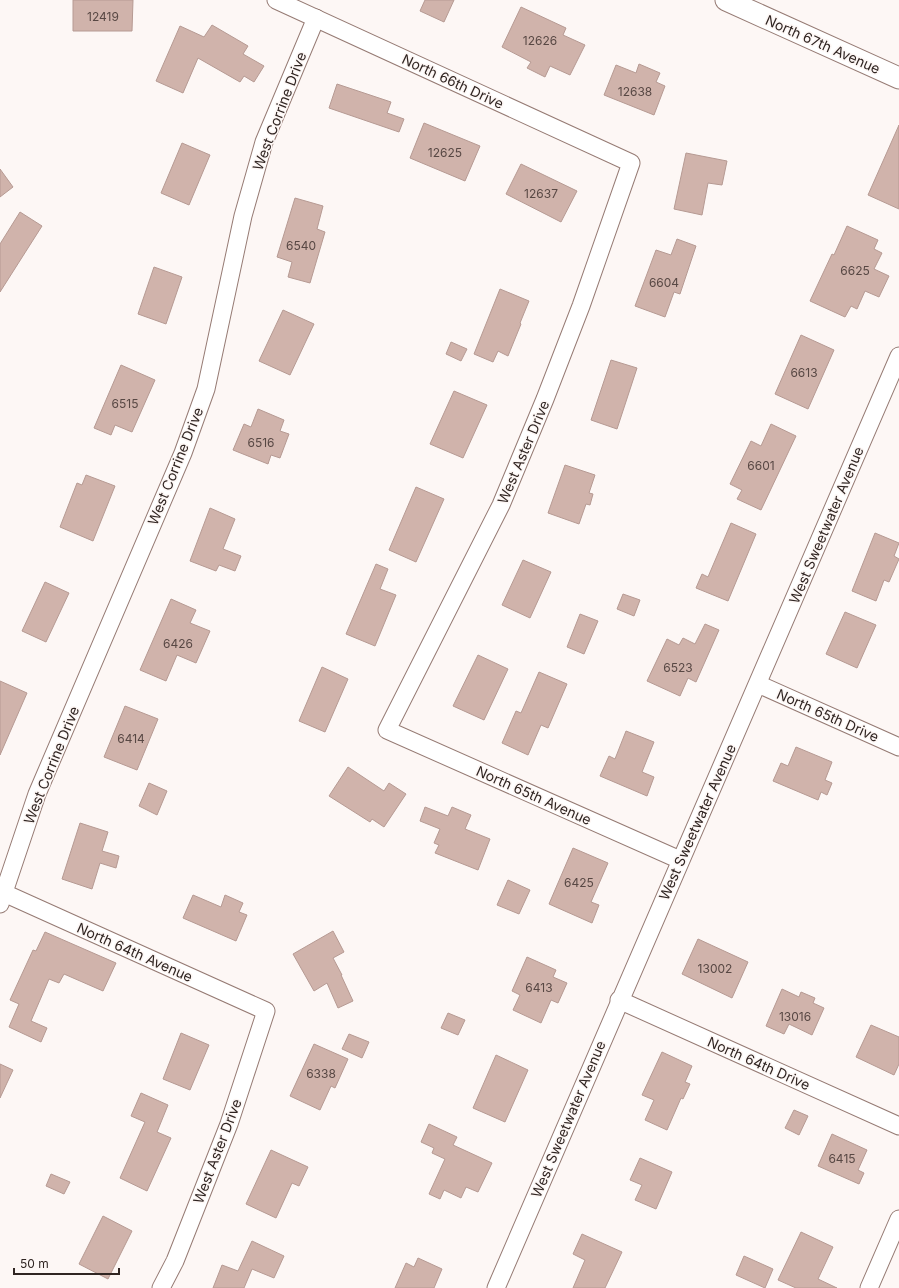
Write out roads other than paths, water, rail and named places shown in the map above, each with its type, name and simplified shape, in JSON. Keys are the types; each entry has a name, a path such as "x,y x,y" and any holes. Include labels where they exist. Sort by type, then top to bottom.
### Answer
{"main road":[{"name":"North 67th Avenue","path":"726,0 899,78"}],"street":[{"name":"North 66th Drive","path":"276,0 631,163"},
{"name":"West Corrine Drive","path":"2,899 37,794 183,453 206,389 242,216 264,142 316,18"},
{"name":"West Aster Drive","path":"387,730 501,505 581,306 631,163"},
{"name":"West Sweetwater Avenue","path":"496,1288 619,1000 758,684 899,356"},
{"name":"North 65th Drive","path":"758,684 899,747"},
{"name":"North 65th Avenue","path":"387,730 680,860"},
{"name":"North 64th Avenue","path":"2,899 266,1011"},
{"name":"North 64th Drive","path":"619,1000 899,1126"},
{"name":"West Aster Drive","path":"162,1288 175,1261 229,1124 266,1011"},
{"path":"869,1288 899,1219"}]}
